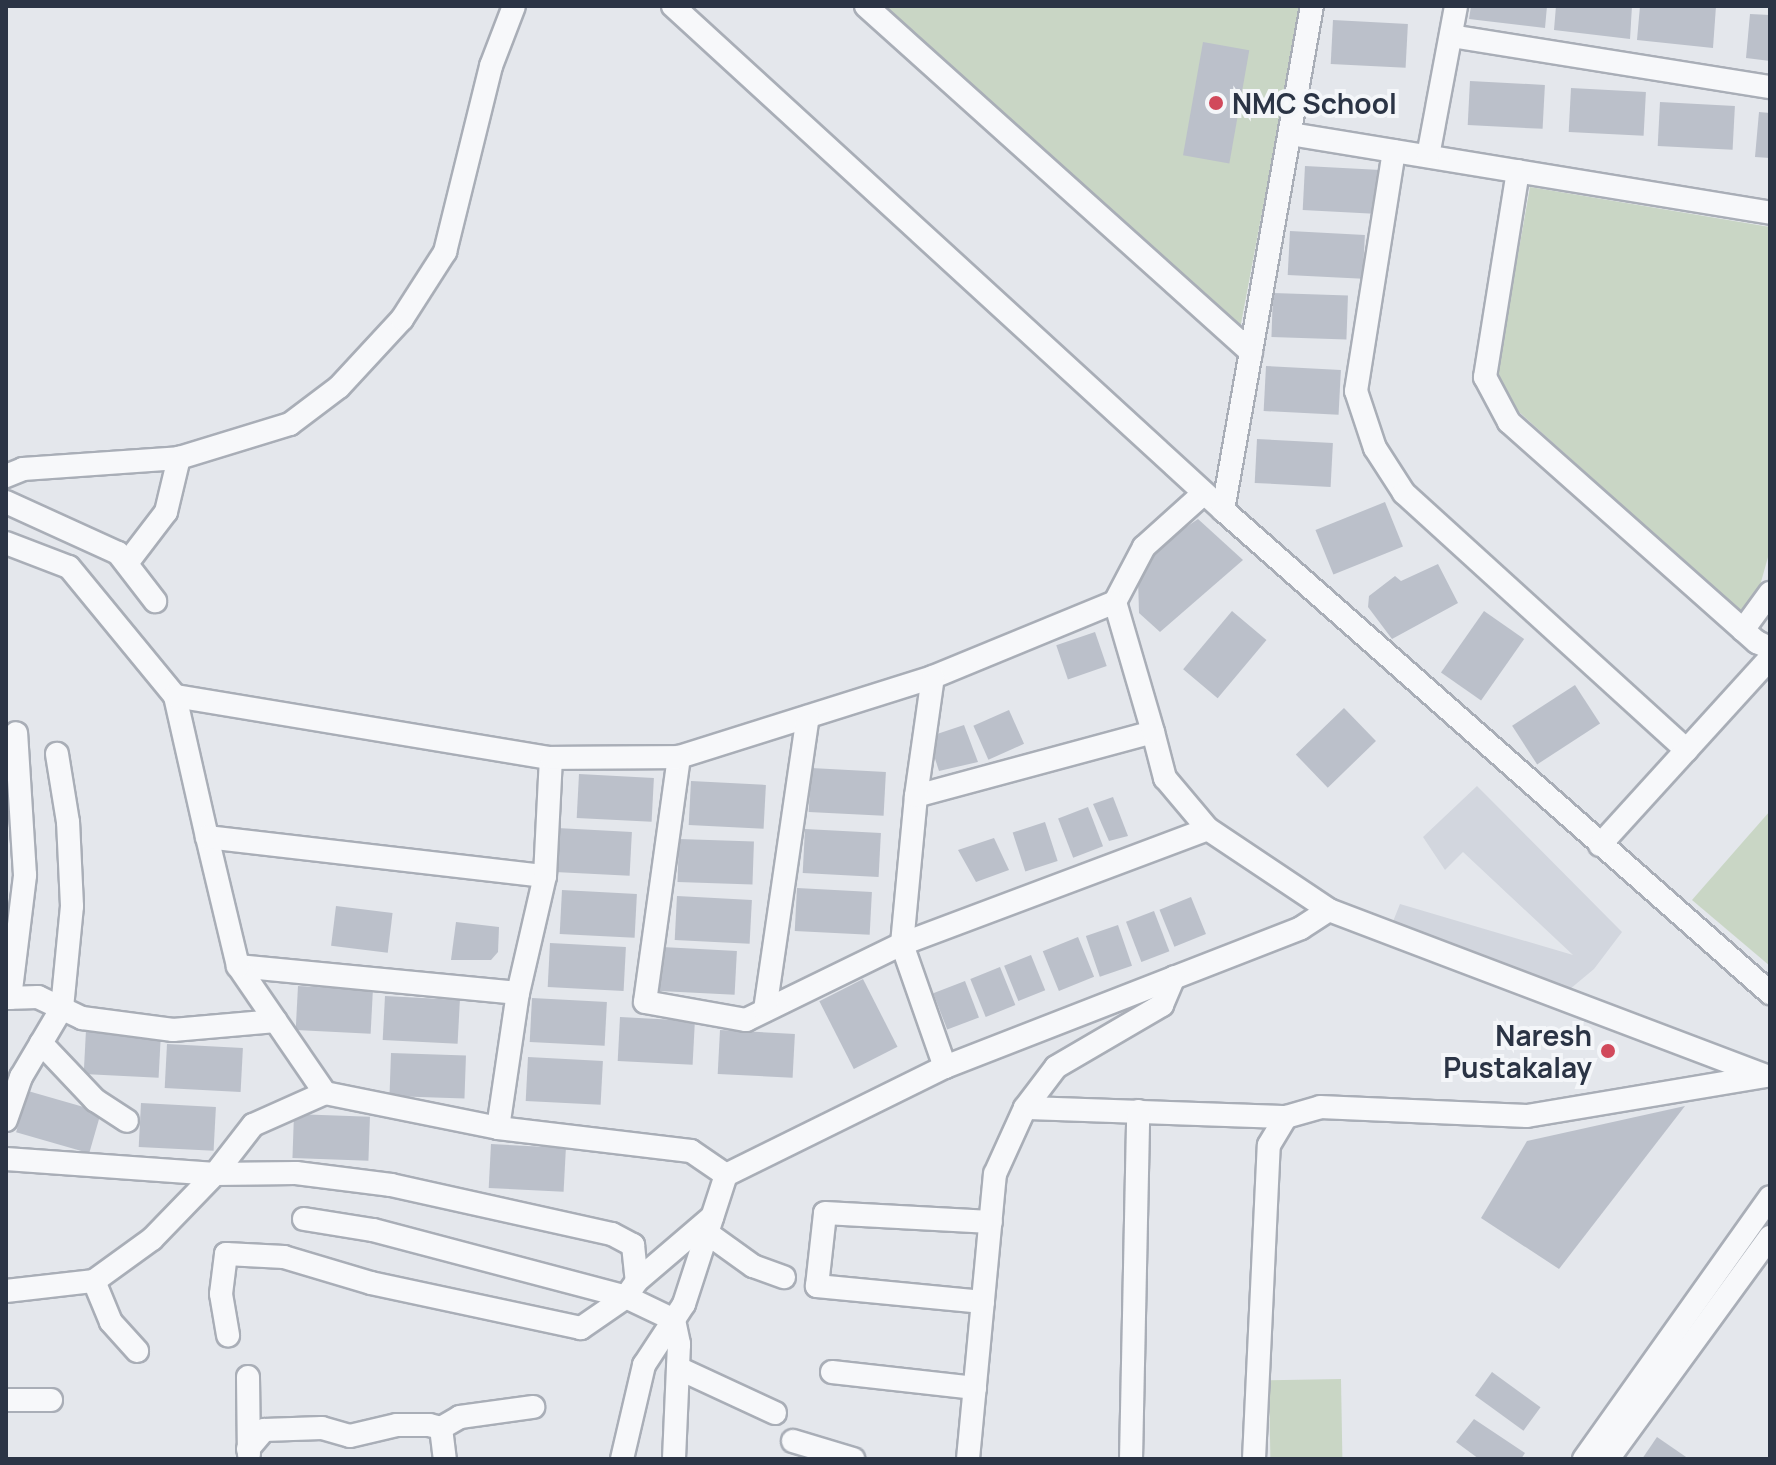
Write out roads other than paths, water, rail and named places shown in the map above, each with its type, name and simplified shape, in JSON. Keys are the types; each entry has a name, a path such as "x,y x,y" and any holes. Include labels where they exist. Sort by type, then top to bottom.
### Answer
{"street":[{"path":"12,468 179,458 290,424 339,387 402,319 445,252 491,66 514,6"},
{"path":"673,6 1204,493 1770,993"},
{"path":"866,6 1251,352"},
{"path":"1223,510 1312,6"},
{"path":"1428,156 1456,6"},
{"path":"1451,36 1770,87"},
{"path":"1290,134 1770,213"},
{"path":"1394,151 1356,391 1375,448 1404,493 1686,750"},
{"path":"1518,171 1485,377 1509,422 1743,630 1770,648"},
{"path":"127,563 166,512 179,458"},
{"path":"175,696 551,758 679,757 933,677 1115,602 1144,547 1204,493"},
{"path":"6,502 95,538 127,563 155,601"},
{"path":"6,543 69,567 175,696 238,966 325,1093"},
{"path":"1743,630 1770,593"},
{"path":"1115,602 1165,778 1208,829 1329,910 1767,1076"},
{"path":"1600,845 1770,658"},
{"path":"933,677 916,796 902,944 945,1067"},
{"path":"765,1010 808,717"},
{"path":"916,796 1153,732"},
{"path":"16,733 25,875 8,998 38,997 82,1018 173,1030 276,1021"},
{"path":"8,1107 62,1008 72,906 68,822 57,754"},
{"path":"679,757 645,1002 746,1020 902,944 1208,829"},
{"path":"498,1128 518,993 545,876 551,758"},
{"path":"207,837 545,876"},
{"path":"622,1459 644,1365 674,1320 726,1175 945,1067 1301,928 1329,910"},
{"path":"238,966 518,993"},
{"path":"968,1459 995,1174 1025,1108 1056,1067 1162,1005 1174,977"},
{"path":"41,1043 95,1100 127,1121"},
{"path":"1025,1108 1286,1117 1320,1107 1527,1116 1767,1076"},
{"path":"6,1291 94,1281 152,1239 215,1174 253,1125 325,1093 498,1128 691,1151 726,1175"},
{"path":"1131,1459 1138,1111"},
{"path":"1254,1459 1269,1145 1286,1117"},
{"path":"6,1159 215,1174 296,1173 391,1185 612,1234 633,1245 632,1289"},
{"path":"1584,1459 1770,1197"},
{"path":"983,1302 817,1286 825,1213 991,1222"},
{"path":"304,1219 373,1230 632,1289 674,1320 678,1368 674,1459"},
{"path":"228,1335 221,1266 231,1253 284,1257 566,1328 595,1323 709,1225"},
{"path":"709,1225 753,1266 784,1277"},
{"path":"1608,1459 1770,1237"},
{"path":"94,1281 111,1322 137,1351"},
{"path":"678,1368 775,1413"},
{"path":"832,1372 975,1388"},
{"path":"248,1377 248,1454"},
{"path":"6,1400 51,1400"},
{"path":"248,1454 264,1430 322,1428 350,1436 397,1425 441,1428 460,1417 533,1407"},
{"path":"441,1428 445,1459"},
{"path":"793,1441 853,1459"}],"place":[{"name":"NMC School","path":"1216,103"},
{"name":"Naresh Pustakalay","path":"1608,1051"}]}
